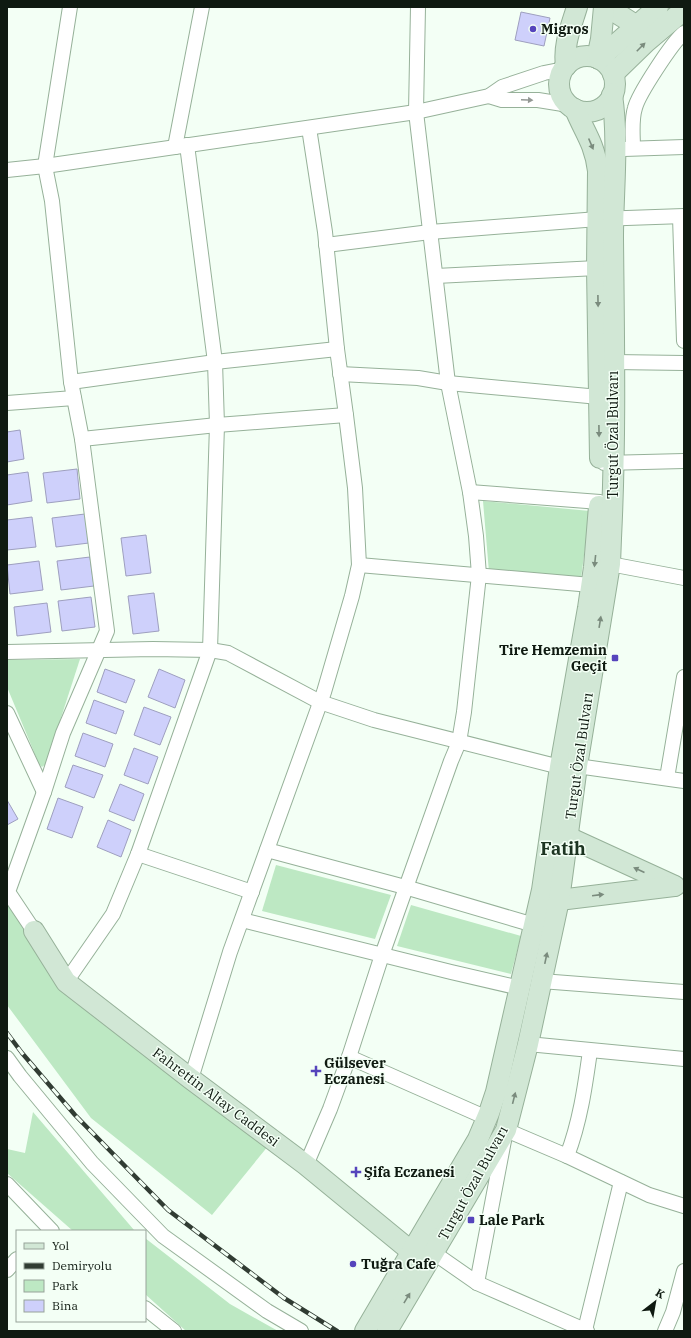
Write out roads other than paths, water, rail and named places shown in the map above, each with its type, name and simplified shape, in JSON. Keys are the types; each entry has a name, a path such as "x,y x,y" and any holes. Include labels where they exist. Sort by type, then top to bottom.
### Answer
{"main road":[{"path":"564,69 565,47 576,7"},
{"path":"598,58 606,7 637,26"},
{"path":"598,58 658,7"},
{"path":"613,74 646,42 684,10"},
{"path":"584,56 598,58 613,74 614,88 612,95 603,106 596,110 582,111 572,107 561,93 559,79 564,69 577,57 584,56"},
{"name":"Turgut Özal Bulvarı","path":"365,1331 478,1139 496,1092 542,890 610,564 613,510 599,397 597,268 606,219 624,149 612,95"},
{"name":"Turgut Özal Bulvarı","path":"387,1331 506,1130 528,1044 559,900 568,837 568,767 592,585 600,502 606,463 614,362 606,219 596,158 592,146 572,107"},
{"path":"568,837 679,886"},
{"path":"559,900 679,886"},
{"name":"Fahrettin Altay Caddesi","path":"34,931 66,982 191,1079 306,1165 412,1252"}],"street":[{"path":"34,931 8,892 44,792 63,733 97,651 107,631 82,439 71,382 52,201 45,166 70,7"},
{"path":"66,982 113,914 138,854 210,650 217,425 215,362 181,146 202,7"},
{"path":"306,1165 330,1109 349,1057 405,887 459,742 464,712 479,575 476,536 470,492 448,383 416,112 418,7"},
{"path":"684,32 674,43 638,100 624,149 684,147"},
{"path":"7,170 45,166 416,112 489,96 502,87 544,73 564,69"},
{"path":"489,96 502,100 538,100 572,107"},
{"path":"191,1079 230,952 320,702 360,565 355,488 337,349 326,245 309,128"},
{"path":"326,245 430,232 606,219 682,216 684,341"},
{"path":"436,276 597,268"},
{"path":"71,382 215,362 337,349"},
{"path":"614,362 684,363"},
{"path":"340,374 418,378 448,383 599,397"},
{"path":"7,403 74,398"},
{"path":"82,439 217,425 346,415"},
{"path":"606,463 684,461"},
{"path":"470,492 600,502"},
{"path":"610,564 684,578"},
{"path":"360,565 592,585"},
{"path":"7,652 153,649 210,650 228,653 320,702 374,720 459,742 568,767 684,781"},
{"path":"667,778 684,677"},
{"path":"7,713 44,792"},
{"path":"267,850 405,887 534,925"},
{"path":"138,854 252,892"},
{"path":"242,920 520,988"},
{"path":"541,981 684,992"},
{"path":"528,1044 684,1059"},
{"path":"567,1156 579,1118 590,1051"},
{"path":"349,1057 487,1118"},
{"path":"7,1058 20,1076 92,1163 163,1236 267,1311 301,1331"},
{"path":"477,1283 506,1130 567,1156 649,1195 684,1206"},
{"path":"434,1253 477,1283 586,1330 621,1182"},
{"path":"7,1184 48,1230"},
{"path":"7,1270 16,1260"},
{"path":"666,1331 673,1312 684,1271"},
{"path":"146,1309 174,1331"}],"railway":[{"path":"7,1033 22,1053 75,1115 168,1210 284,1298 337,1331"}],"place":[{"name":"Migros","path":"533,29"},
{"name":"Tire Hemzemin Geçit","path":"615,658"},
{"name":"Gülsever Eczanesi","path":"316,1071"},
{"name":"Şifa Eczanesi","path":"356,1172"},
{"name":"Lale Park","path":"471,1220"},
{"name":"Tuğra Cafe","path":"353,1264"}],"district":[{"name":"Fatih","path":"563,849"}]}
